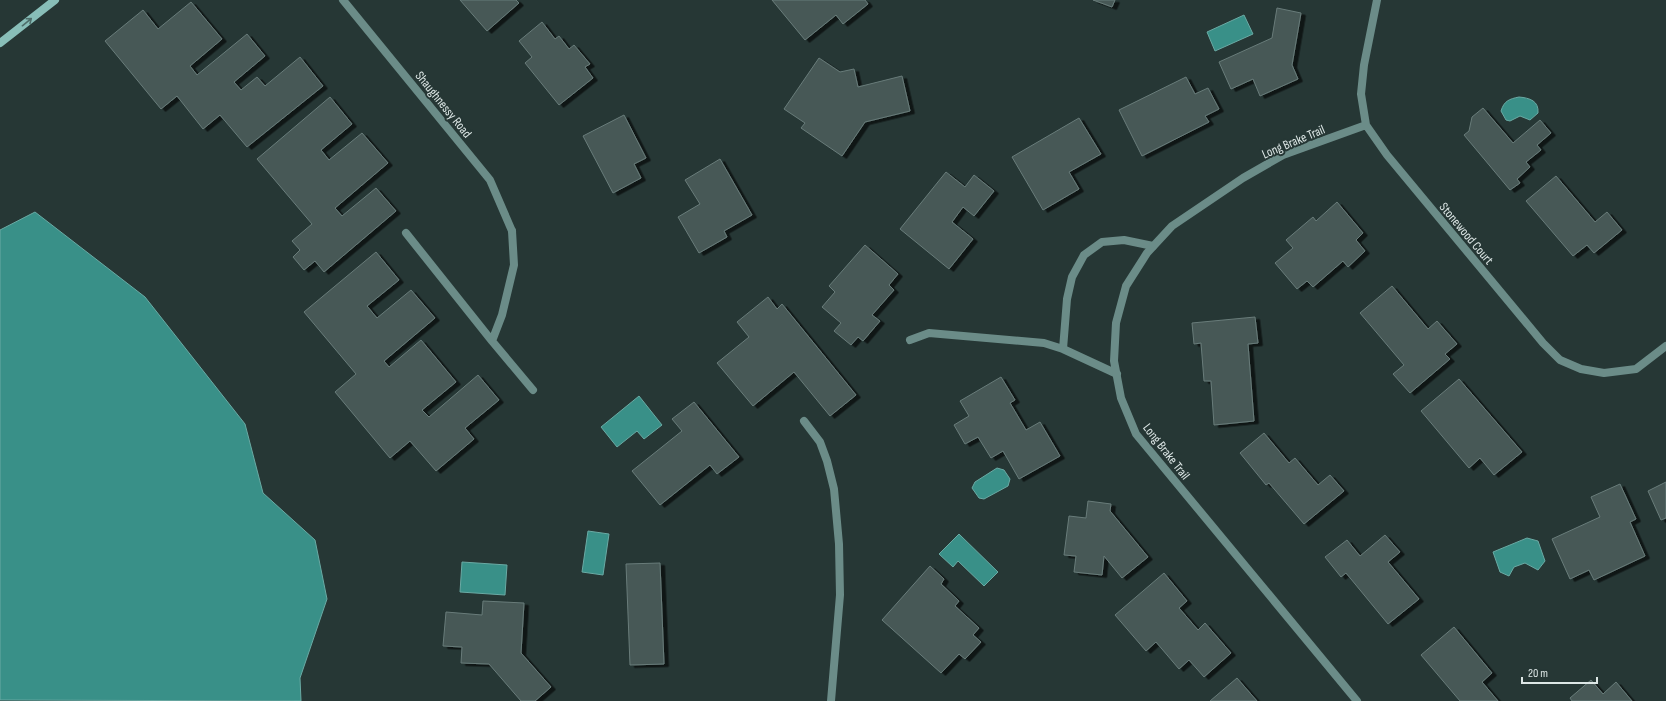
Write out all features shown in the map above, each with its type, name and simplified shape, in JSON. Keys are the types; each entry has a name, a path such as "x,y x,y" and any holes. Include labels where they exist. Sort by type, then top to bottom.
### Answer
{"street":[{"path":"0,43 54,0"},
{"name":"Shaughnessy Road","path":"343,0 490,180 512,231 514,264 502,315 492,341"},
{"name":"Stonewood Court","path":"1377,0 1364,64 1361,94 1366,124 1387,155 1543,343 1560,360 1581,369 1604,373 1636,369 1666,346"},
{"name":"Long Brake Trail","path":"1357,701 1136,434 1121,398 1114,361 1116,323 1126,286 1147,253 1172,226 1243,178 1283,155 1366,124"},
{"path":"406,233 533,390"},
{"path":"1063,350 1072,277 1084,255 1102,242 1124,240 1153,246"},
{"path":"910,340 929,333 1044,343 1117,374"},
{"path":"804,421 820,442 827,461 834,489 839,544 840,595 831,701"}],"water":[{"path":"1244,15 1253,34 1215,51 1207,32"},
{"path":"1519,97 1527,98 1533,101 1537,106 1538,113 1530,120 1520,116 1510,121 1506,120 1501,111 1505,103"},
{"path":"35,212 145,297 245,424 263,493 315,540 327,599 300,678 301,701 0,700 0,230"},
{"path":"639,396 662,425 644,439 637,431 617,447 601,427"},
{"path":"997,468 1004,470 1010,479 1008,486 984,499 979,498 972,488 975,482"},
{"path":"588,531 609,534 603,575 582,572"},
{"path":"959,534 998,572 984,586 958,561 953,567 939,554"},
{"path":"1527,538 1538,541 1545,561 1538,570 1525,563 1514,567 1509,576 1500,572 1493,552"},
{"path":"462,562 507,565 505,595 460,592"}],"building":[{"path":"460,0 516,0 519,3 487,31"},
{"path":"772,0 865,0 868,4 843,24 836,15 805,40"},
{"path":"1093,0 1115,0 1112,7"},
{"path":"191,2 222,39 190,66 197,75 247,34 265,56 234,82 241,90 257,77 265,86 300,57 323,86 247,147 220,115 203,129 177,96 161,109 105,41 143,10 158,29"},
{"path":"1277,8 1301,13 1292,65 1298,79 1260,96 1253,79 1231,89 1219,62 1272,38"},
{"path":"542,22 555,39 559,36 569,49 574,45 590,64 585,67 593,78 559,105 525,63 532,57 519,41"},
{"path":"819,58 840,72 854,69 858,87 902,76 910,111 865,122 842,156 801,128 805,123 784,109"},
{"path":"1186,77 1195,94 1208,88 1219,109 1205,116 1209,122 1142,156 1119,110"},
{"path":"330,97 352,124 321,150 329,160 362,133 388,163 335,208 342,216 376,188 396,211 324,272 315,261 304,270 293,257 300,250 292,241 312,224 257,159"},
{"path":"1483,108 1513,143 1540,120 1551,133 1537,145 1541,150 1526,162 1530,167 1517,179 1520,183 1510,190 1464,135 1469,131 1472,117"},
{"path":"624,115 646,158 634,164 641,178 613,193 583,136"},
{"path":"1079,118 1101,154 1069,172 1079,189 1043,210 1012,157"},
{"path":"720,159 752,215 724,231 727,237 699,253 678,217 700,204 685,180"},
{"path":"946,172 965,187 974,175 994,191 974,216 963,207 952,222 973,239 949,269 900,229"},
{"path":"1556,176 1595,222 1607,212 1622,230 1594,253 1587,245 1573,256 1526,201"},
{"path":"1337,202 1363,233 1356,240 1365,251 1348,267 1343,261 1313,287 1307,281 1297,289 1275,263 1293,248 1286,240 1313,217 1316,221"},
{"path":"865,245 898,274 889,285 894,290 872,315 880,321 863,341 858,337 851,345 834,331 841,323 822,307 835,292 829,286"},
{"path":"376,252 399,280 367,306 377,318 411,290 435,318 384,361 389,367 421,340 456,382 422,410 429,417 478,375 499,400 465,428 474,439 436,471 410,441 390,458 335,392 356,374 304,312"},
{"path":"1392,286 1428,329 1437,321 1457,344 1445,354 1450,359 1410,393 1393,374 1404,365 1360,313"},
{"path":"768,297 777,309 782,304 856,395 830,416 794,372 753,406 717,363 749,337 737,322"},
{"path":"1255,317 1258,343 1248,344 1254,421 1214,425 1211,381 1204,381 1201,343 1194,344 1192,323"},
{"path":"1001,377 1015,400 1010,403 1026,430 1040,422 1060,456 1019,479 1003,451 991,458 978,437 965,444 954,425 969,416 960,401"},
{"path":"1459,379 1522,452 1494,475 1480,458 1469,468 1421,411"},
{"path":"694,402 739,457 717,474 710,465 660,505 632,471 682,431 672,419"},
{"path":"1264,433 1289,463 1295,458 1318,485 1330,475 1344,491 1304,524 1269,483 1266,485 1240,453"},
{"path":"1666,482 1666,518 1661,520 1648,491"},
{"path":"1620,484 1636,519 1630,522 1645,556 1594,580 1589,570 1570,579 1552,539 1600,517 1591,497"},
{"path":"1088,501 1111,504 1110,511 1148,557 1122,578 1104,556 1102,575 1074,572 1076,556 1064,555 1069,516 1086,518"},
{"path":"1385,535 1400,552 1388,562 1419,599 1388,624 1346,573 1341,577 1325,557 1347,540 1360,556"},
{"path":"660,563 664,664 630,665 626,564"},
{"path":"930,566 944,579 941,584 959,601 955,606 979,628 973,635 981,642 965,659 959,654 941,673 882,620"},
{"path":"1164,573 1187,601 1179,608 1198,630 1205,623 1231,653 1204,677 1189,660 1179,669 1156,642 1146,651 1115,615"},
{"path":"483,601 524,603 521,653 551,687 535,701 521,701 489,664 461,663 462,647 443,646 446,612 482,615"},
{"path":"1454,627 1492,673 1482,682 1498,701 1460,701 1421,655"},
{"path":"1237,678 1257,701 1210,701"},
{"path":"1591,680 1603,694 1616,682 1632,701 1572,701 1570,698"}]}
